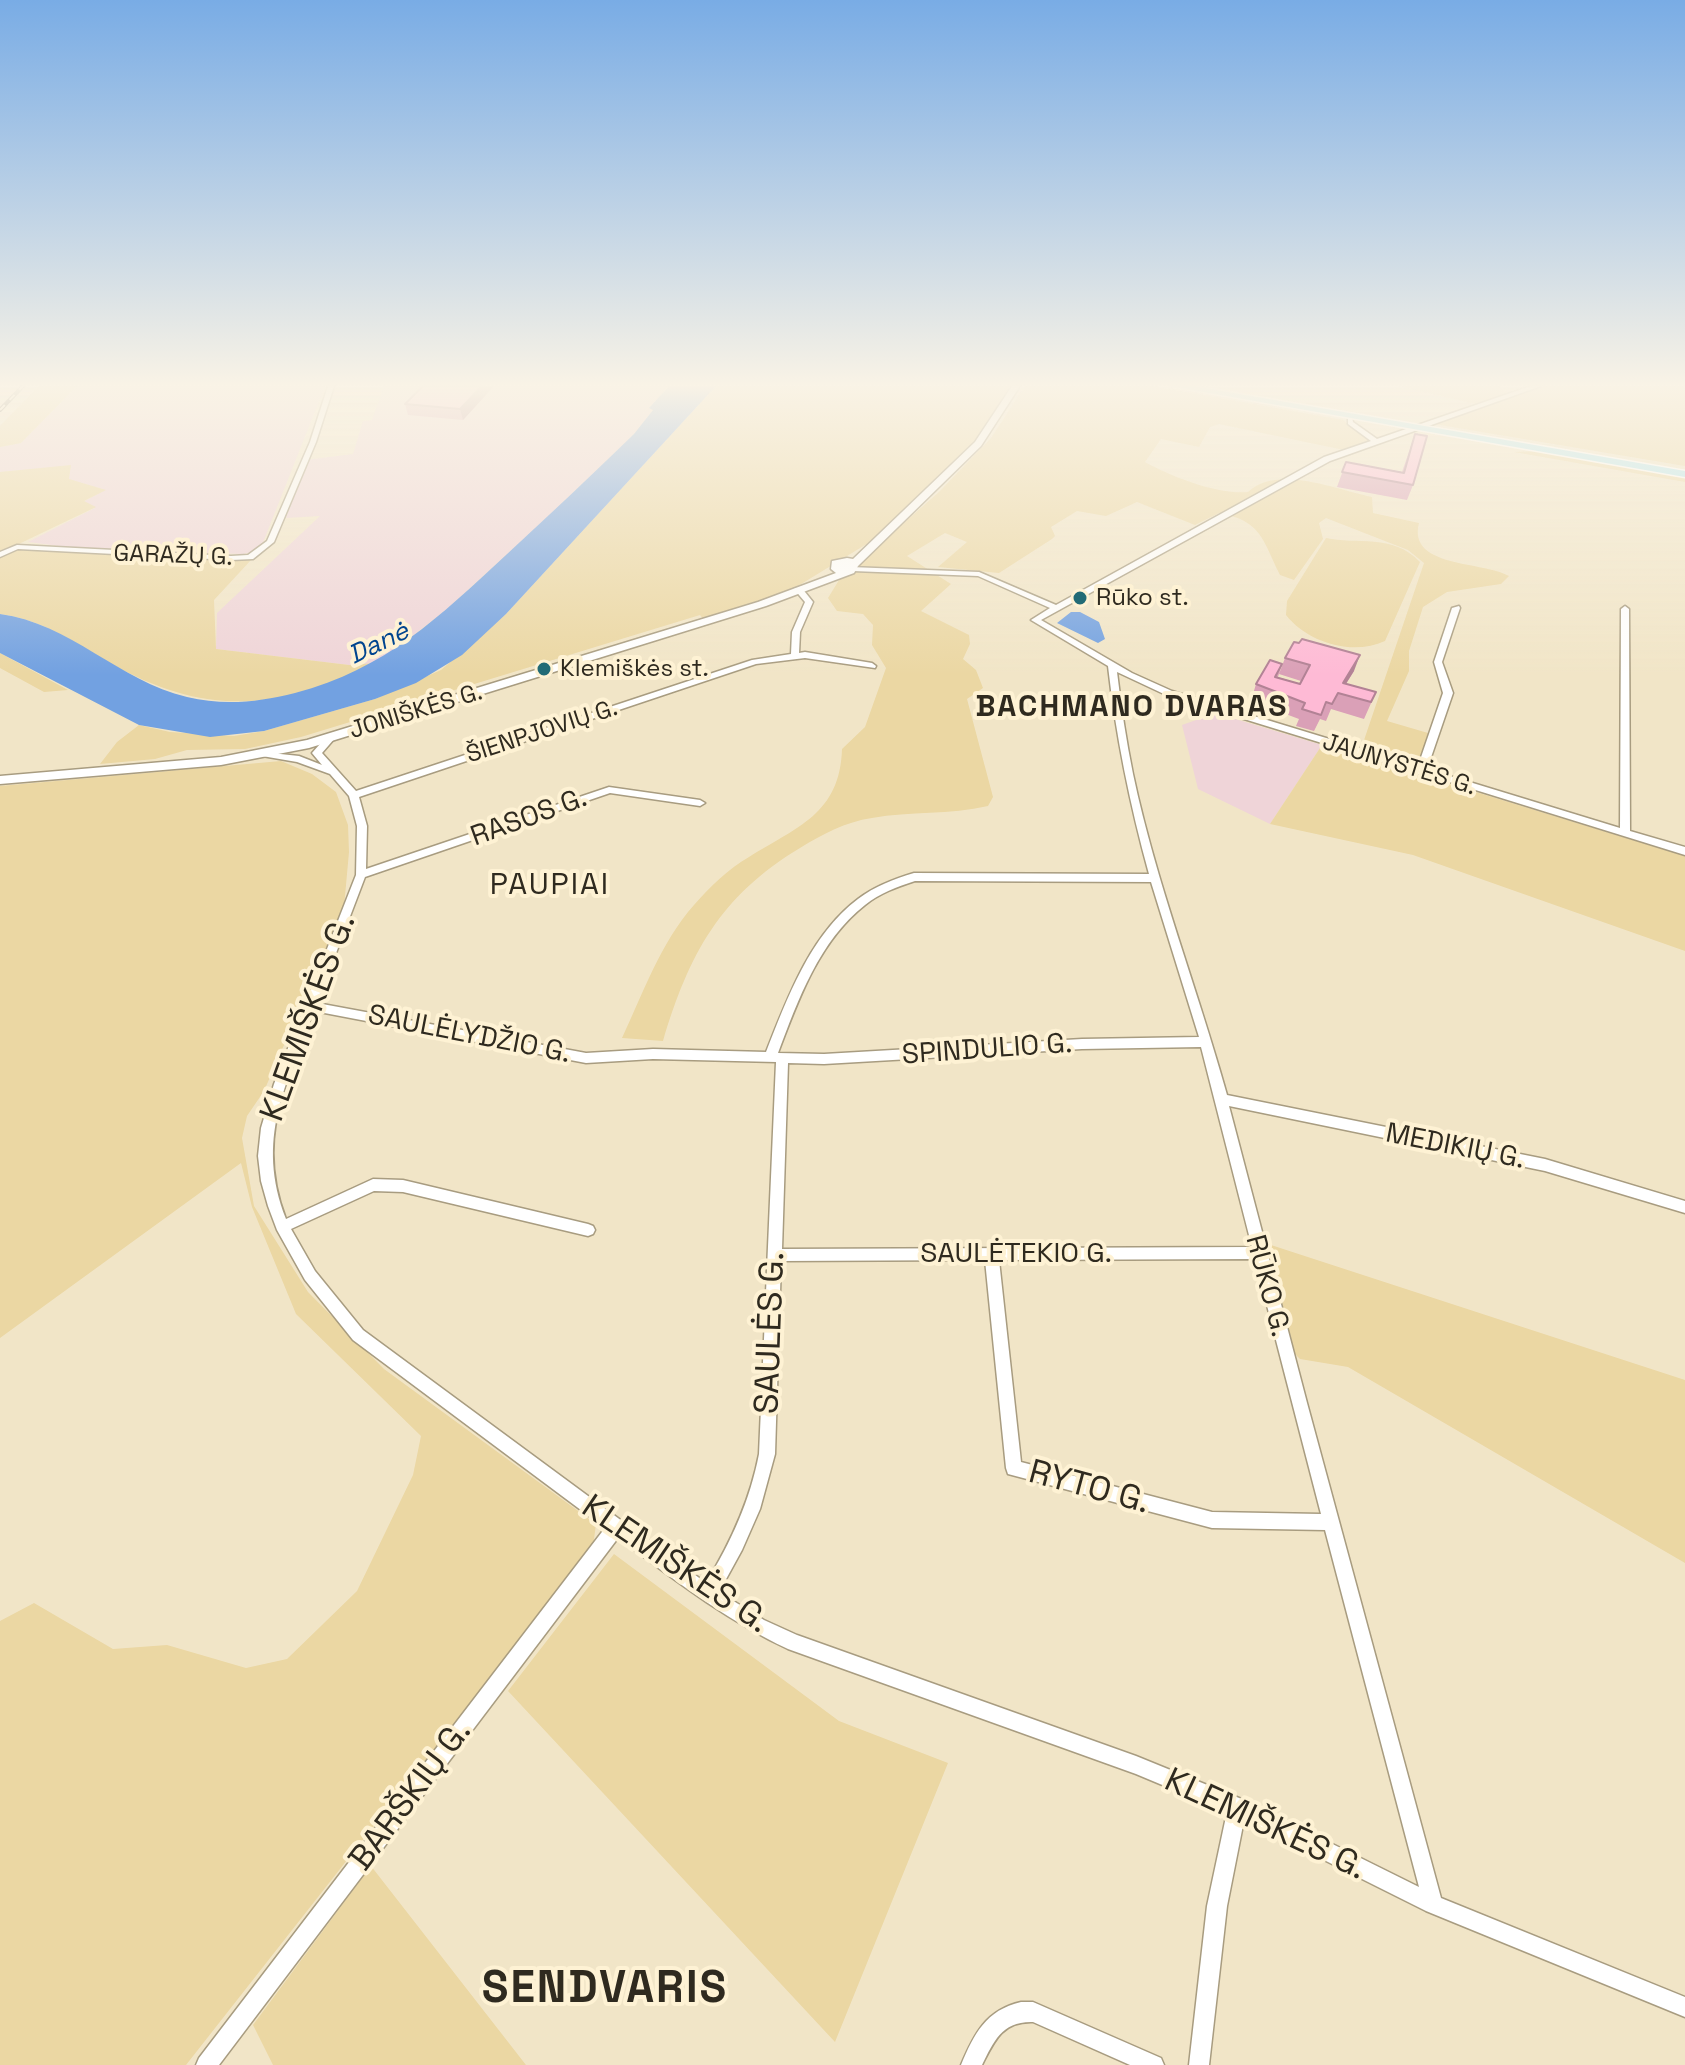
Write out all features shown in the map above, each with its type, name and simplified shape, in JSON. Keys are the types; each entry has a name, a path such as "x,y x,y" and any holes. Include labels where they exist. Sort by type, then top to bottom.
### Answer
{"main road":[{"name":"JONIŠKĖS G.","path":"0,780 165,768 313,748 330,738 565,667 798,589 846,566 868,550 938,482"}],"street":[{"name":"GARAŽŲ G.","path":"0,555 17,547 188,558 250,557 261,552 270,542 296,482"},
{"path":"846,566 979,574 1056,608 1285,482"},
{"path":"795,655 796,632 809,602 798,589"},
{"name":"JAUNYSTĖS G.","path":"1056,608 1035,620 1037,623 1173,695 1685,851"},
{"path":"1421,772 1448,693 1438,662 1456,608"},
{"path":"1625,609 1625,833"},
{"name":"ŠIENPJOVIŲ G.","path":"354,795 730,670 795,655 872,666"},
{"name":"RŪKO G.","path":"1112,665 1129,784 1222,1099 1258,1253 1433,1904"},
{"path":"313,748 354,795"},
{"path":"308,761 313,748"},
{"path":"265,754 308,761 331,772"},
{"name":"RASOS G.","path":"361,875 609,790 700,803"},
{"name":"KLEMIŠKĖS G.","path":"354,795 362,826 361,875 280,1084 266,1135 265,1157 284,1226 319,1293 358,1335 708,1595 758,1626 794,1643 1063,1738 1237,1807 1433,1904 1685,2007"},
{"name":"SAULĖS G.","path":"708,1595 731,1556 764,1478 774,1255 776,1057 813,958 862,901 884,886 914,877 1157,878"},
{"name":"SAULĖLYDŽIO G.","path":"311,1006 336,1008 559,1056 776,1057"},
{"name":"SPINDULIO G.","path":"776,1057 891,1057 1134,1041 1205,1042"},
{"name":"MEDIKIŲ G.","path":"1222,1099 1545,1165 1685,1207"},
{"path":"284,1226 373,1185 403,1186 588,1230"},
{"name":"SAULĖTEKIO G.","path":"774,1255 1258,1253"},
{"name":"RYTO G.","path":"991,1254 1014,1468 1212,1520 1331,1522"},
{"name":"BARŠKIŲ G.","path":"206,2065 616,1527"},
{"path":"1199,2065 1217,1906 1237,1807"},
{"path":"971,2065 996,2023 1018,2010 1033,2012 1154,2065"}],"shaded area":[{"path":"0,482 80,482 106,490 84,501 96,507 0,553"},
{"path":"79,482 287,482 262,545 253,552 84,549 28,542 95,508 83,502 105,490"},
{"path":"298,482 584,482 446,610 377,663 349,665 216,649 217,613 320,516 286,518"},
{"path":"627,482 933,482 870,542 793,589 704,620 700,615 301,737 245,749 187,750 155,759 100,764 117,742 139,725 170,732 234,736 264,731 375,699 441,670 506,614"},
{"path":"948,482 1192,482 1223,491 1248,492 1266,482 1314,482 1372,497 1373,513 1419,523 1418,538 1424,548 1435,556 1509,576 1501,584 1447,592 1423,607 1409,651 1409,671 1387,721 1428,733 1418,765 1361,749 1424,563 1408,550 1326,518 1319,523 1323,539 1294,580 1280,575 1259,534 1244,521 1219,513 1195,525 1137,502 1106,516 1077,511 1051,527 1055,536 1052,539 999,573 938,567 967,542 945,533 907,556 951,584 921,611 969,635 970,644 963,659 976,670 983,688 967,699 993,797 988,806 853,822 800,848 748,886 711,930 684,981 663,1041 622,1038 654,968 682,919 727,873 813,816 833,789 842,749 865,727 886,668 872,645 873,625 863,614 837,611 828,598 839,580"},
{"path":"1326,538 1398,547 1420,562 1385,641 1359,647 1332,644 1306,633 1286,615 1287,601"},
{"path":"18,549 201,560 252,559 214,600 216,649 349,665 377,663 308,691 275,698 211,700 179,693 145,681 31,621 0,614 0,557"},
{"path":"0,653 68,690 44,692 0,668"},
{"path":"1202,709 1322,745 1270,824 1198,789 1182,725 1199,719"},
{"path":"1322,745 1685,856 1685,951 1413,855 1270,824"},
{"path":"281,761 312,774 336,792 348,825 349,852 344,907 264,1091 247,1116 242,1138 254,1206 308,1292 384,1369 596,1524 593,1547 186,2065 0,2065 0,1621 34,1603 113,1649 167,1645 246,1668 287,1659 357,1591 413,1475 421,1436 296,1314 252,1207 241,1163 0,1338 0,786"},
{"path":"1268,1246 1685,1380 1685,1563 1348,1367 1300,1359 1295,1354"},
{"path":"614,1554 839,1721 948,1763 835,2042 508,1691"},
{"path":"371,1866 526,2065 273,2065 253,2025"}],"water":[{"path":"583,482 627,482 506,614 462,655 416,683 375,699 264,731 210,737 139,725 0,653 0,614 25,619 49,629 139,679 187,697 228,702 255,701 295,693 357,670 410,638 458,599"},
{"path":"1071,612 1080,612 1099,622 1105,639 1098,643 1057,623"}],"building":[{"path":"1302,639 1360,655 1343,683 1376,692 1371,702 1338,693 1332,704 1326,702 1321,715 1302,709 1305,703 1256,684 1270,660 1282,664 1275,677 1300,684 1310,665 1285,658 1294,642 1299,643"}],"place":[{"name":"Rūko st.","path":"1080,598"},
{"name":"Klemiškės st.","path":"544,669"}],"district":[{"name":"BACHMANO DVARAS","path":"1132,708"},
{"name":"PAUPIAI","path":"550,886"},
{"name":"SENDVARIS","path":"605,1990"}],"water label":[{"name":"Danė","path":"379,644"}]}
